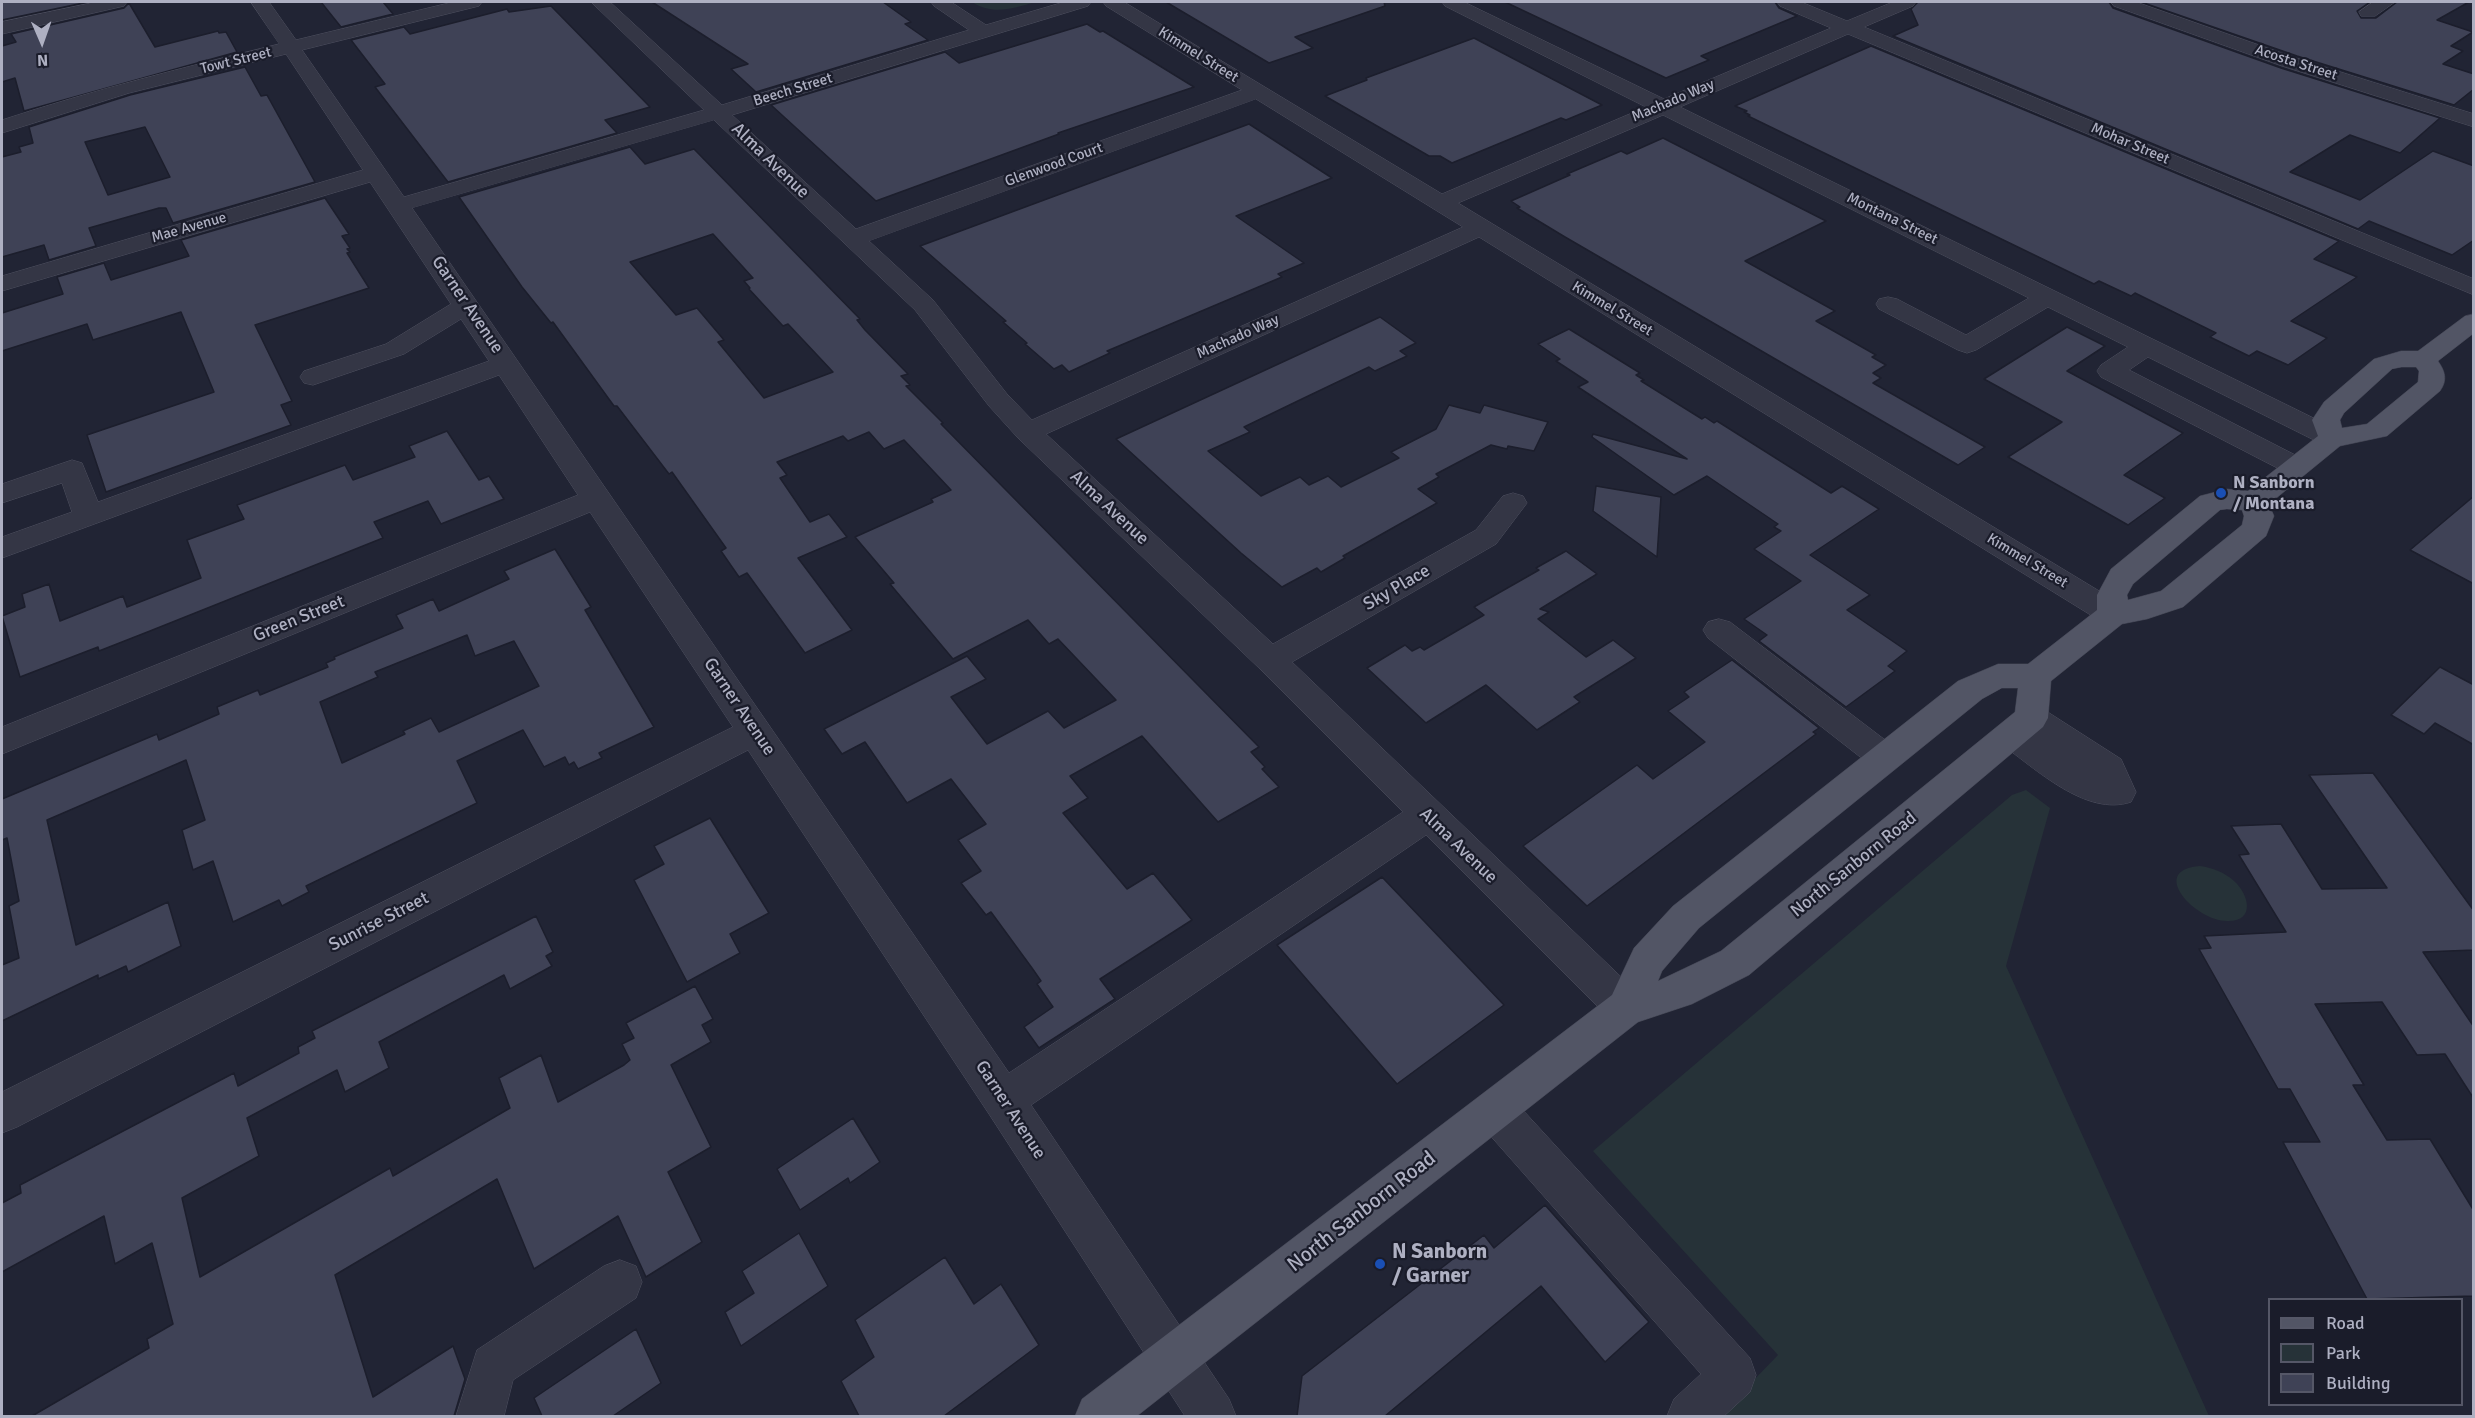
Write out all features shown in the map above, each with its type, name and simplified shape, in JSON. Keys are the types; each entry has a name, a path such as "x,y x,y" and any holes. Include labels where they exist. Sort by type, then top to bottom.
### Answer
{"main road":[{"path":"2332,438 2326,420 2333,408 2383,364 2401,359 2424,359 2474,321"},
{"path":"2113,614 2112,595 2122,577 2210,503 2227,500 2254,501 2332,438 2377,430 2431,385 2432,371 2424,359"},
{"path":"2022,727 2035,676 2113,614 2147,608 2172,599 2256,529 2259,516 2254,501"},
{"name":"North Sanborn Road","path":"1626,1008 1648,960 1686,917 1970,690 1998,676 2035,676"},
{"name":"North Sanborn Road","path":"1099,1416 1626,1008 1678,992 1735,963 2022,727"}],"street":[{"path":"2,28 118,2"},
{"name":"Garner Avenue","path":"260,2 756,731 1004,1100 1212,1416"},
{"name":"Towt Street","path":"2,127 93,97 473,2"},
{"name":"Alma Avenue","path":"600,2 924,305 998,400 1028,432 1270,660 1626,1008"},
{"path":"940,2 982,31"},
{"name":"Beech Street","path":"399,205 719,112 1082,2"},
{"name":"Kimmel Street","path":"1112,2 2113,614"},
{"name":"Montana Street","path":"1451,2 2332,438"},
{"name":"Mohar Street","path":"1786,2 2474,288"},
{"name":"Machado Way","path":"1440,203 1907,2"},
{"name":"Acosta Street","path":"2120,2 2289,62 2474,121"},
{"path":"2368,12 2386,2"},
{"name":"Glenwood Court","path":"851,239 1257,92"},
{"name":"Mae Avenue","path":"2,284 377,173"},
{"name":"Machado Way","path":"1028,432 1480,228"},
{"path":"1888,304 1967,345 2048,297"},
{"path":"313,377 394,349 467,305"},
{"path":"2147,346 2110,371 2297,467"},
{"path":"2,549 507,363"},
{"path":"2,494 72,470 88,517"},
{"name":"Green Street","path":"2,741 598,498"},
{"name":"Sky Place","path":"1270,660 1486,537 1513,503"},
{"path":"1719,630 1885,758"},
{"path":"2022,727 2089,787 2124,795"},
{"name":"Sunrise Street","path":"2,1113 756,731"},
{"path":"1004,1100 1427,815"},
{"path":"1495,1110 1733,1375 1691,1416"},
{"path":"480,1416 493,1366 620,1282"}],"green space":[{"path":"972,2 1036,2 996,10"},
{"path":"2026,790 2050,808 2006,966 2209,1416 1719,1416 1778,1355 1593,1151 2012,795"},
{"path":"2200,866 2222,873 2239,886 2247,906 2242,917 2227,921 2215,919 2191,905 2182,895 2177,885 2178,876 2185,870"}],"building":[{"path":"2,2 88,2 2,20"},
{"path":"321,2 383,2 393,14 341,27"},
{"path":"652,2 883,2 911,22 905,24 928,40 756,92 731,69 748,64"},
{"path":"1166,2 1384,2 1385,6 1295,37 1313,48 1269,63"},
{"path":"1505,2 1775,2 1779,8 1797,16 1701,56 1709,60 1666,78"},
{"path":"1918,2 2109,2 2113,8 2281,68 2440,118 2400,153 2350,135 2290,172 2360,200 2433,151 2474,166 2474,240 2452,255 2369,221 2358,229 1893,36 1918,25 1911,9"},
{"path":"2141,2 2370,2 2357,11 2361,18 2376,18 2397,2 2469,2 2437,20 2473,32 2451,46 2463,51 2443,64 2474,74 2474,89 2454,105 2297,56"},
{"path":"129,3 155,47 218,31 219,33 226,32 237,52 24,111 15,78 2,82 2,46 16,42 11,34 124,8"},
{"path":"551,6 650,107 605,120 617,133 448,182 375,87 385,84 351,40 404,27 410,34 507,9 509,12"},
{"path":"1087,24 1100,32 1103,31 1194,87 1058,133 876,201 771,105 945,52 959,63"},
{"path":"1474,38 1602,105 1566,120 1561,118 1452,163 1440,156 1429,156 1325,96 1367,80 1366,78"},
{"path":"1871,46 2339,241 2314,259 2357,277 2291,321 2327,338 2288,365 2257,351 2249,356 2210,337 2216,333 2135,293 2131,296 2099,281 2094,284 1748,116 1750,115 1744,112 1747,111 1735,106"},
{"path":"245,67 261,96 267,95 315,182 173,223 166,208 159,208 89,228 96,246 49,260 44,245 2,257 2,157 21,152 19,147 33,143 29,127 130,95","holes":["145,127 170,177 108,195 85,142"]},
{"path":"1249,124 1332,178 1236,216 1304,263 1278,274 1282,277 1107,351 1110,353 1069,372 1062,365 1054,369 1003,322 1006,321 920,246"},
{"path":"1663,138 1826,221 1745,261 1835,311 1816,321 1876,355 1872,357 1886,365 1873,373 1881,378 1873,383 1985,447 1958,465 1565,237 1517,208 1520,207 1511,201 1621,151 1627,154"},
{"path":"630,147 645,164 694,149 860,319 857,320 865,330 908,374 901,376 910,385 906,386 943,423 941,424 1259,747 1251,752 1265,767 1262,769 1279,787 1218,822 1142,736 1070,776 1088,798 1063,813 1127,889 1153,873 1192,920 1100,979 1115,999 1039,1048 1024,1027 1053,1007 1037,984 1041,981 991,912 986,915 961,883 981,871 958,840 986,824 951,779 907,803 865,742 842,754 824,729 967,656 986,679 951,697 987,744 1048,711 1064,728 1116,700 1058,639 1049,644 1028,620 953,659 890,584 894,583 855,537 933,502 931,499 951,490 904,440 884,449 869,432 848,441 843,436 777,462 787,475 780,478 810,522 829,514 847,537 798,558 852,630 805,653 747,573 739,577 721,551 726,548 672,472 669,474 617,406 614,406 553,322 551,323 522,287 459,197","holes":["713,234 753,278 744,281 749,289 783,326 788,324 833,372 764,398 718,342 724,340 697,308 676,315 630,262"]},
{"path":"325,198 349,234 342,236 350,248 347,249 350,252 347,253 369,288 255,325 292,401 281,405 291,425 106,492 87,435 214,392 181,312 93,340 87,324 2,351 2,313 63,294 57,277 104,263 111,280 189,256 181,240"},
{"path":"1380,317 1416,343 1400,351 1407,356 1375,371 1369,367 1304,398 1244,427 1250,432 1208,451 1261,496 1300,477 1309,485 1328,476 1341,487 1399,458 1391,452 1436,429 1449,405 1480,413 1484,405 1548,422 1534,451 1491,445 1436,474 1439,477 1418,489 1437,503 1343,556 1345,558 1321,572 1317,568 1282,587 1241,553 1116,439"},
{"path":"2067,327 2105,346 2067,371 2183,433 2124,475 2165,498 2128,525 2008,457 2062,422 1984,379"},
{"path":"1569,329 1640,373 1636,375 1644,380 1641,381 1702,419 1705,417 1714,423 1717,421 1831,493 1842,486 1879,509 1810,555 1870,595 1847,610 1907,651 1888,666 1895,671 1846,707 1759,641 1767,635 1744,619 1801,581 1754,549 1781,531 1774,527 1778,524 1707,476 1674,495 1592,437 1593,434 1687,459 1578,387 1588,382 1556,361 1560,359 1538,344"},
{"path":"447,431 479,480 489,476 504,499 441,524 428,501 374,522 383,538 99,651 98,647 20,677 2,616 25,607 22,594 49,584 60,621 123,596 127,607 201,578 187,540 244,519 237,505 345,465 353,480 415,457 409,446"},
{"path":"1596,486 1661,497 1657,557 1593,511"},
{"path":"2474,496 2474,584 2410,550"},
{"path":"555,549 591,607 585,610 654,727 599,753 602,758 578,769 574,762 569,765 565,757 544,767 523,730 457,761 477,803 306,886 309,892 282,906 279,900 233,922 213,861 193,870 182,830 205,820 186,760 47,820 76,945 168,902 181,946 128,972 126,966 98,979 98,975 2,1021 2,965 19,958 9,906 19,901 7,838 2,840 2,799 157,734 159,740 219,714 217,707 258,690 260,695 328,667 326,663 335,659 334,657 403,628 396,615 433,599 439,611 509,579 504,571","holes":["467,635 475,656 514,641 539,686 439,732 431,718 403,731 405,734 342,763 320,702 378,677 375,672"]},
{"path":"1566,551 1597,574 1540,609 1549,612 1538,619 1586,657 1613,640 1636,658 1574,697 1580,702 1537,730 1486,685 1426,723 1367,668 1405,645 1412,651 1420,647 1424,650 1484,615 1474,607 1539,570 1536,568"},
{"path":"1732,660 1819,728 1813,732 1816,734 1587,906 1523,846 1637,765 1653,779 1705,742 1668,711 1689,697 1684,692"},
{"path":"2440,667 2474,685 2474,745 2435,723 2424,734 2391,715"},
{"path":"2373,773 2474,911 2474,950 2423,952 2474,1027 2474,1099 2445,1054 2417,1055 2382,1002 2315,1004 2364,1085 2353,1085 2387,1140 2430,1139 2474,1211 2474,1296 2366,1298 2283,1142 2320,1142 2290,1089 2278,1089 2199,949 2211,948 2204,936 2286,932 2239,855 2249,854 2231,826 2281,824 2322,889 2387,888 2309,775"},
{"path":"710,818 769,913 730,934 740,953 687,982 634,880 664,864 654,846"},
{"path":"1382,877 1504,1005 1397,1084 1277,945"},
{"path":"536,916 553,952 546,956 552,966 510,989 504,975 379,1042 389,1068 345,1092 337,1070 247,1118 259,1156 182,1198 200,1277 390,1168 393,1176 510,1108 499,1078 541,1055 558,1102 624,1065 630,1060 622,1044 634,1038 626,1023 695,986 713,1019 702,1025 711,1042 671,1065 711,1147 668,1172 702,1242 646,1277 618,1216 534,1269 497,1179 335,1275 373,1397 453,1346 465,1379 454,1416 32,1416 149,1348 147,1339 173,1324 152,1243 115,1264 104,1216 2,1272 2,1203 21,1193 20,1185 234,1073 238,1086 299,1053 298,1047 315,1038 312,1031"},
{"path":"853,1118 880,1162 850,1183 848,1178 800,1210 777,1169"},
{"path":"1545,1205 1649,1322 1605,1362 1541,1286 1385,1416 1297,1416 1302,1376 1484,1235 1494,1248"},
{"path":"799,1233 828,1286 741,1346 725,1312 754,1293 742,1271"},
{"path":"945,1257 974,1304 1001,1284 1039,1345 944,1416 859,1416 841,1381 874,1357 855,1320"},
{"path":"636,1329 661,1383 613,1416 542,1416 534,1398"}],"place":[{"name":"N Sanborn / Montana","path":"2221,493"},
{"name":"N Sanborn / Garner","path":"1380,1264"}]}
